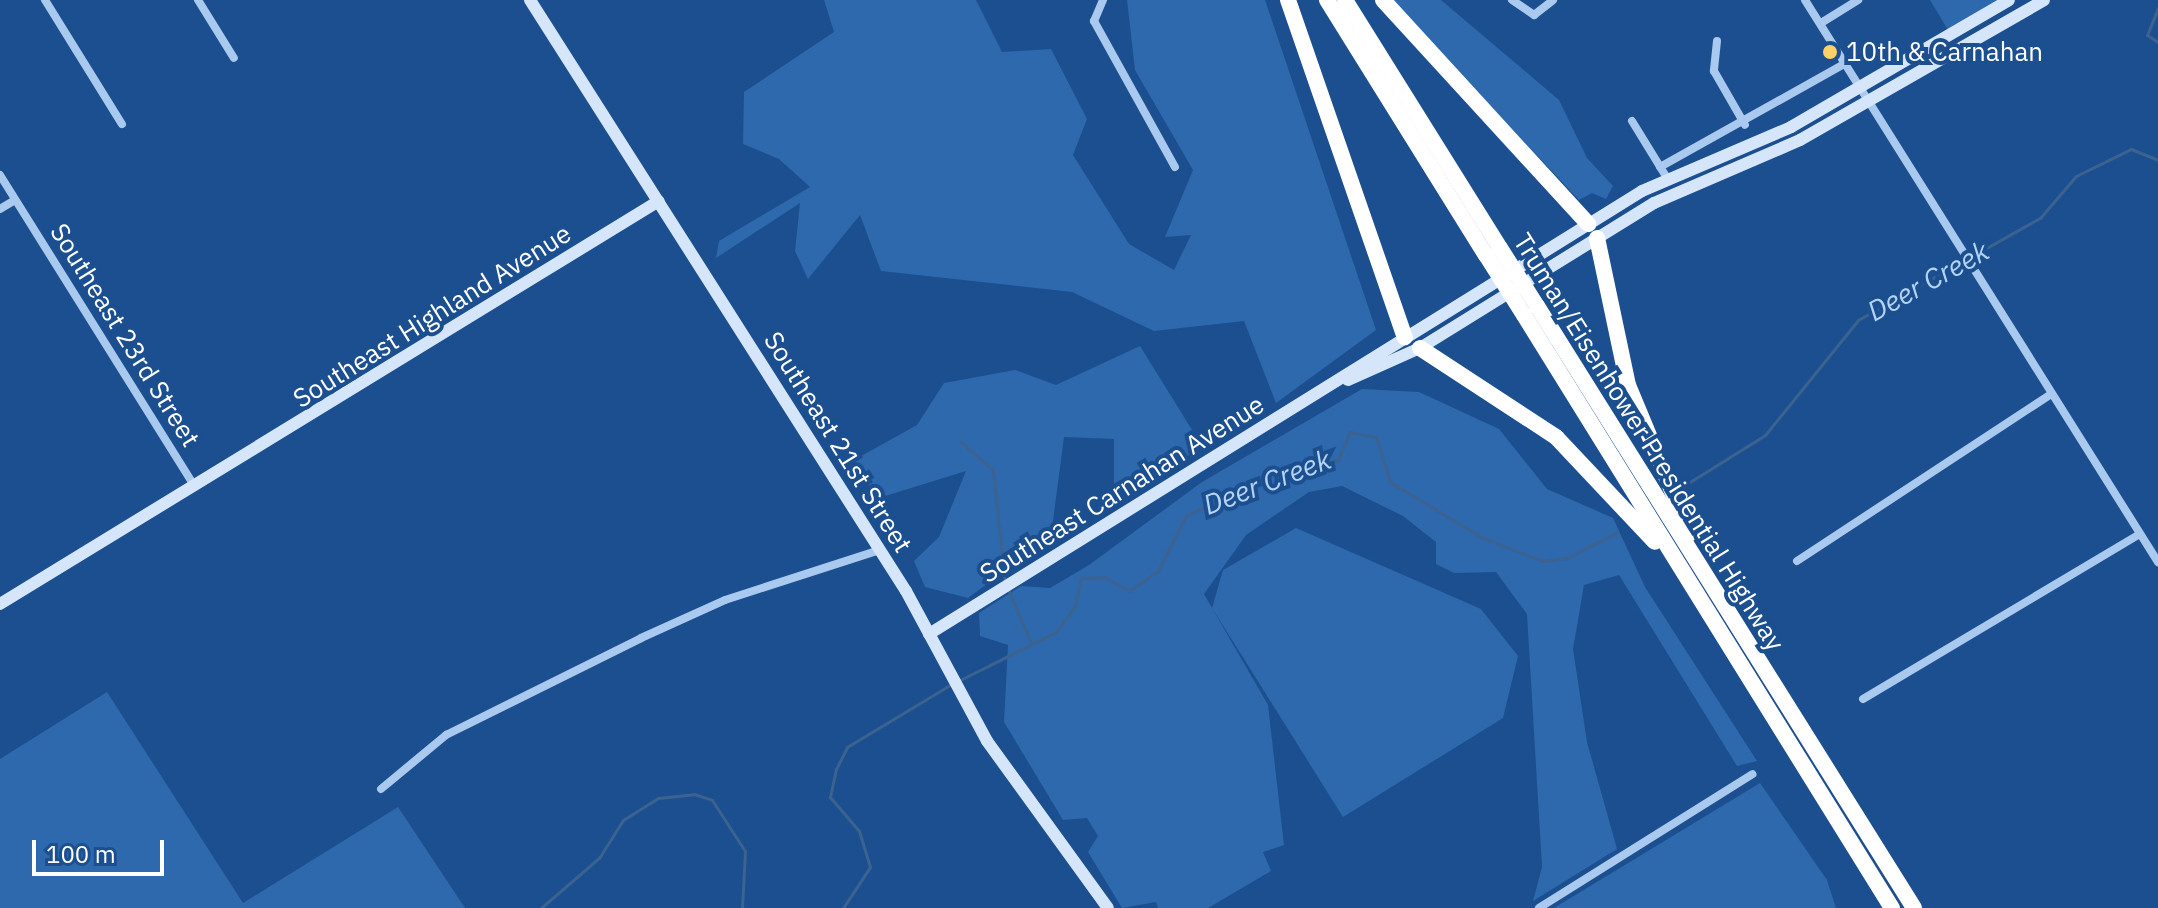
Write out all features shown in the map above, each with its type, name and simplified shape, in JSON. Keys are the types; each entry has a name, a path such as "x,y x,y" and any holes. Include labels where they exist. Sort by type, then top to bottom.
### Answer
{"highway":[{"path":"1288,0 1405,337"},
{"name":"Truman/Eisenhower Presidential Highway","path":"1327,0 1750,648 1914,908"},
{"name":"Truman/Eisenhower Presidential Highway","path":"1345,0 1493,252"},
{"path":"1383,0 1593,231 1628,385 1650,451 1750,648"},
{"name":"Truman/Eisenhower Presidential Highway","path":"1530,311 1712,617 1892,908"},
{"path":"1420,348 1574,453 1712,617"}],"street":[{"path":"45,0 122,124"},
{"path":"198,0 234,58"},
{"name":"Southeast 21st Street","path":"530,0 880,550 965,703 1108,908"},
{"path":"1103,0 1094,21 1175,167"},
{"path":"1512,0 1534,15 1553,0"},
{"path":"1805,0 2158,562"},
{"path":"1821,23 1858,0"},
{"path":"1663,173 1791,127 2009,0"},
{"path":"1593,231 1671,194 1800,140 2044,0"},
{"path":"1717,41 1714,71 1745,125"},
{"path":"1593,231 1663,173 1846,63"},
{"path":"1632,121 1663,173"},
{"name":"Southeast 23rd Street","path":"0,175 194,486 226,467"},
{"path":"0,209 15,200"},
{"name":"Southeast Highland Avenue","path":"226,467 659,201"},
{"name":"Southeast Carnahan Avenue","path":"929,634 1338,384 1405,337 1593,231"},
{"name":"Southeast Carnahan Avenue","path":"1338,384 1420,348 1593,231"},
{"path":"1405,337 1420,348"},
{"path":"1797,561 2051,394"},
{"path":"0,604 194,486"},
{"path":"1863,699 2140,534"},
{"path":"381,789 446,735 641,638 725,600 880,550"},
{"path":"1539,908 1753,774"}],"shaded area":[{"path":"824,0 976,0 1002,52 1051,49 1087,119 1073,155 1129,244 1174,270 1191,235 1165,237 1193,170 1135,70 1127,0 1265,0 1376,330 1276,403 1244,321 1154,331 1072,292 881,271 860,215 808,279 795,251 800,203 716,258 719,241 810,187 779,159 743,144 744,92 834,32"},
{"path":"1391,0 1441,0 1559,100 1587,158 1613,186 1606,199 1592,193 1579,200"},
{"path":"1930,0 1997,0 1948,30"},
{"path":"1140,346 1202,446 1114,508 1114,439 1064,437 1051,536 968,598 925,587 914,561 939,537 966,471 882,497 845,465 917,425 944,383 1015,370 1056,385"},
{"path":"1362,389 1419,392 1499,429 1547,489 1613,518 1645,587 1757,761 1737,766 1619,575 1584,585 1573,649 1587,742 1617,849 1533,901 1542,867 1527,614 1496,572 1454,573 1436,564 1436,542 1403,516 1342,486 1309,492 1246,535 1204,594 1268,705 1284,845 1263,852 1271,871 1208,908 1158,908 1156,902 1122,908 1088,852 1098,836 1087,818 1063,820 1004,722 1008,645 980,636 979,613 1021,586 1050,588 1089,565 1202,482"},
{"path":"1296,528 1481,609 1518,656 1503,718 1343,817 1212,608 1223,570"},
{"path":"107,692 243,903 398,807 465,908 0,908 0,759"},
{"path":"1760,783 1827,880 1836,908 1554,908"}],"waterway":[{"name":"Deer Creek","path":"2158,8 2147,35 2158,42"},
{"name":"Deer Creek","path":"1685,485 1765,435 1858,320 2040,218 2076,176 2131,149 2158,160"},
{"name":"Deer Creek","path":"960,680 1056,632 1075,606 1081,578 1104,577 1129,591 1158,571 1186,516 1266,476 1338,460 1350,432 1376,437 1390,482 1481,537 1543,561 1567,558 1618,532"},
{"path":"961,442 993,470 1005,582"},
{"path":"1008,589 1031,643"},
{"name":"Deer Creek","path":"843,908 870,867 859,831 830,797 836,769 847,747 953,683"},
{"name":"Deer Creek","path":"541,908 599,858 623,820 658,798 694,794 712,800 745,851 742,908"}],"place":[{"name":"10th & Carnahan","path":"1830,52"}]}
